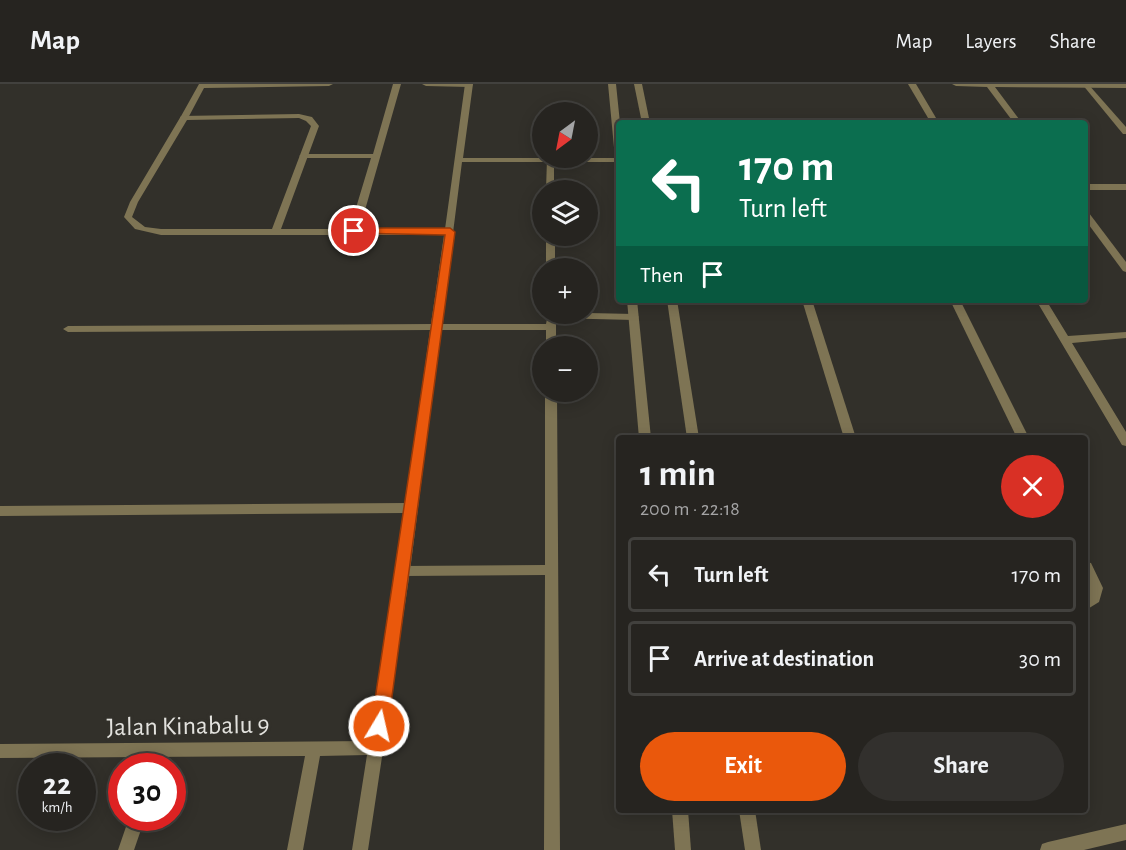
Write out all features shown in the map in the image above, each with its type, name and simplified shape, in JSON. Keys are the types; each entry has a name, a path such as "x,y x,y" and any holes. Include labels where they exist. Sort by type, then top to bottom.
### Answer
{"street":[{"path":"329,84 202,85 134,202 128,217 133,225 143,230 161,232 450,232"},
{"path":"354,231 397,84"},
{"path":"360,850 403,571 469,85 426,84"},
{"path":"612,84 616,128"},
{"path":"638,84 645,120"},
{"path":"912,84 933,120"},
{"path":"956,84 1126,86"},
{"path":"989,84 1016,120"},
{"path":"1085,86 1126,132"},
{"path":"184,118 299,116 309,119 315,126 276,231"},
{"path":"303,156 375,156"},
{"path":"459,160 532,159"},
{"path":"598,160 616,161"},
{"path":"1088,187 1126,187"},
{"path":"1088,218 1126,269"},
{"path":"632,303 645,435"},
{"path":"672,303 693,435"},
{"path":"808,303 849,435"},
{"path":"956,303 1022,435"},
{"path":"1043,303 1126,442"},
{"path":"598,316 634,317"},
{"path":"68,329 551,327 551,336"},
{"path":"1065,339 1126,335"},
{"path":"551,402 552,850"},
{"path":"0,511 411,508"},
{"path":"403,571 550,570"},
{"path":"1088,571 1096,588 1094,598 1088,602"},
{"path":"295,850 314,748"},
{"name":"Jalan Kinabalu 9","path":"0,751 376,748"},
{"path":"680,813 683,850"},
{"path":"747,813 753,850"},
{"path":"126,850 133,831"},
{"path":"1048,850 1126,832"}],"route":[{"path":"354,231 450,232 379,726"}]}
